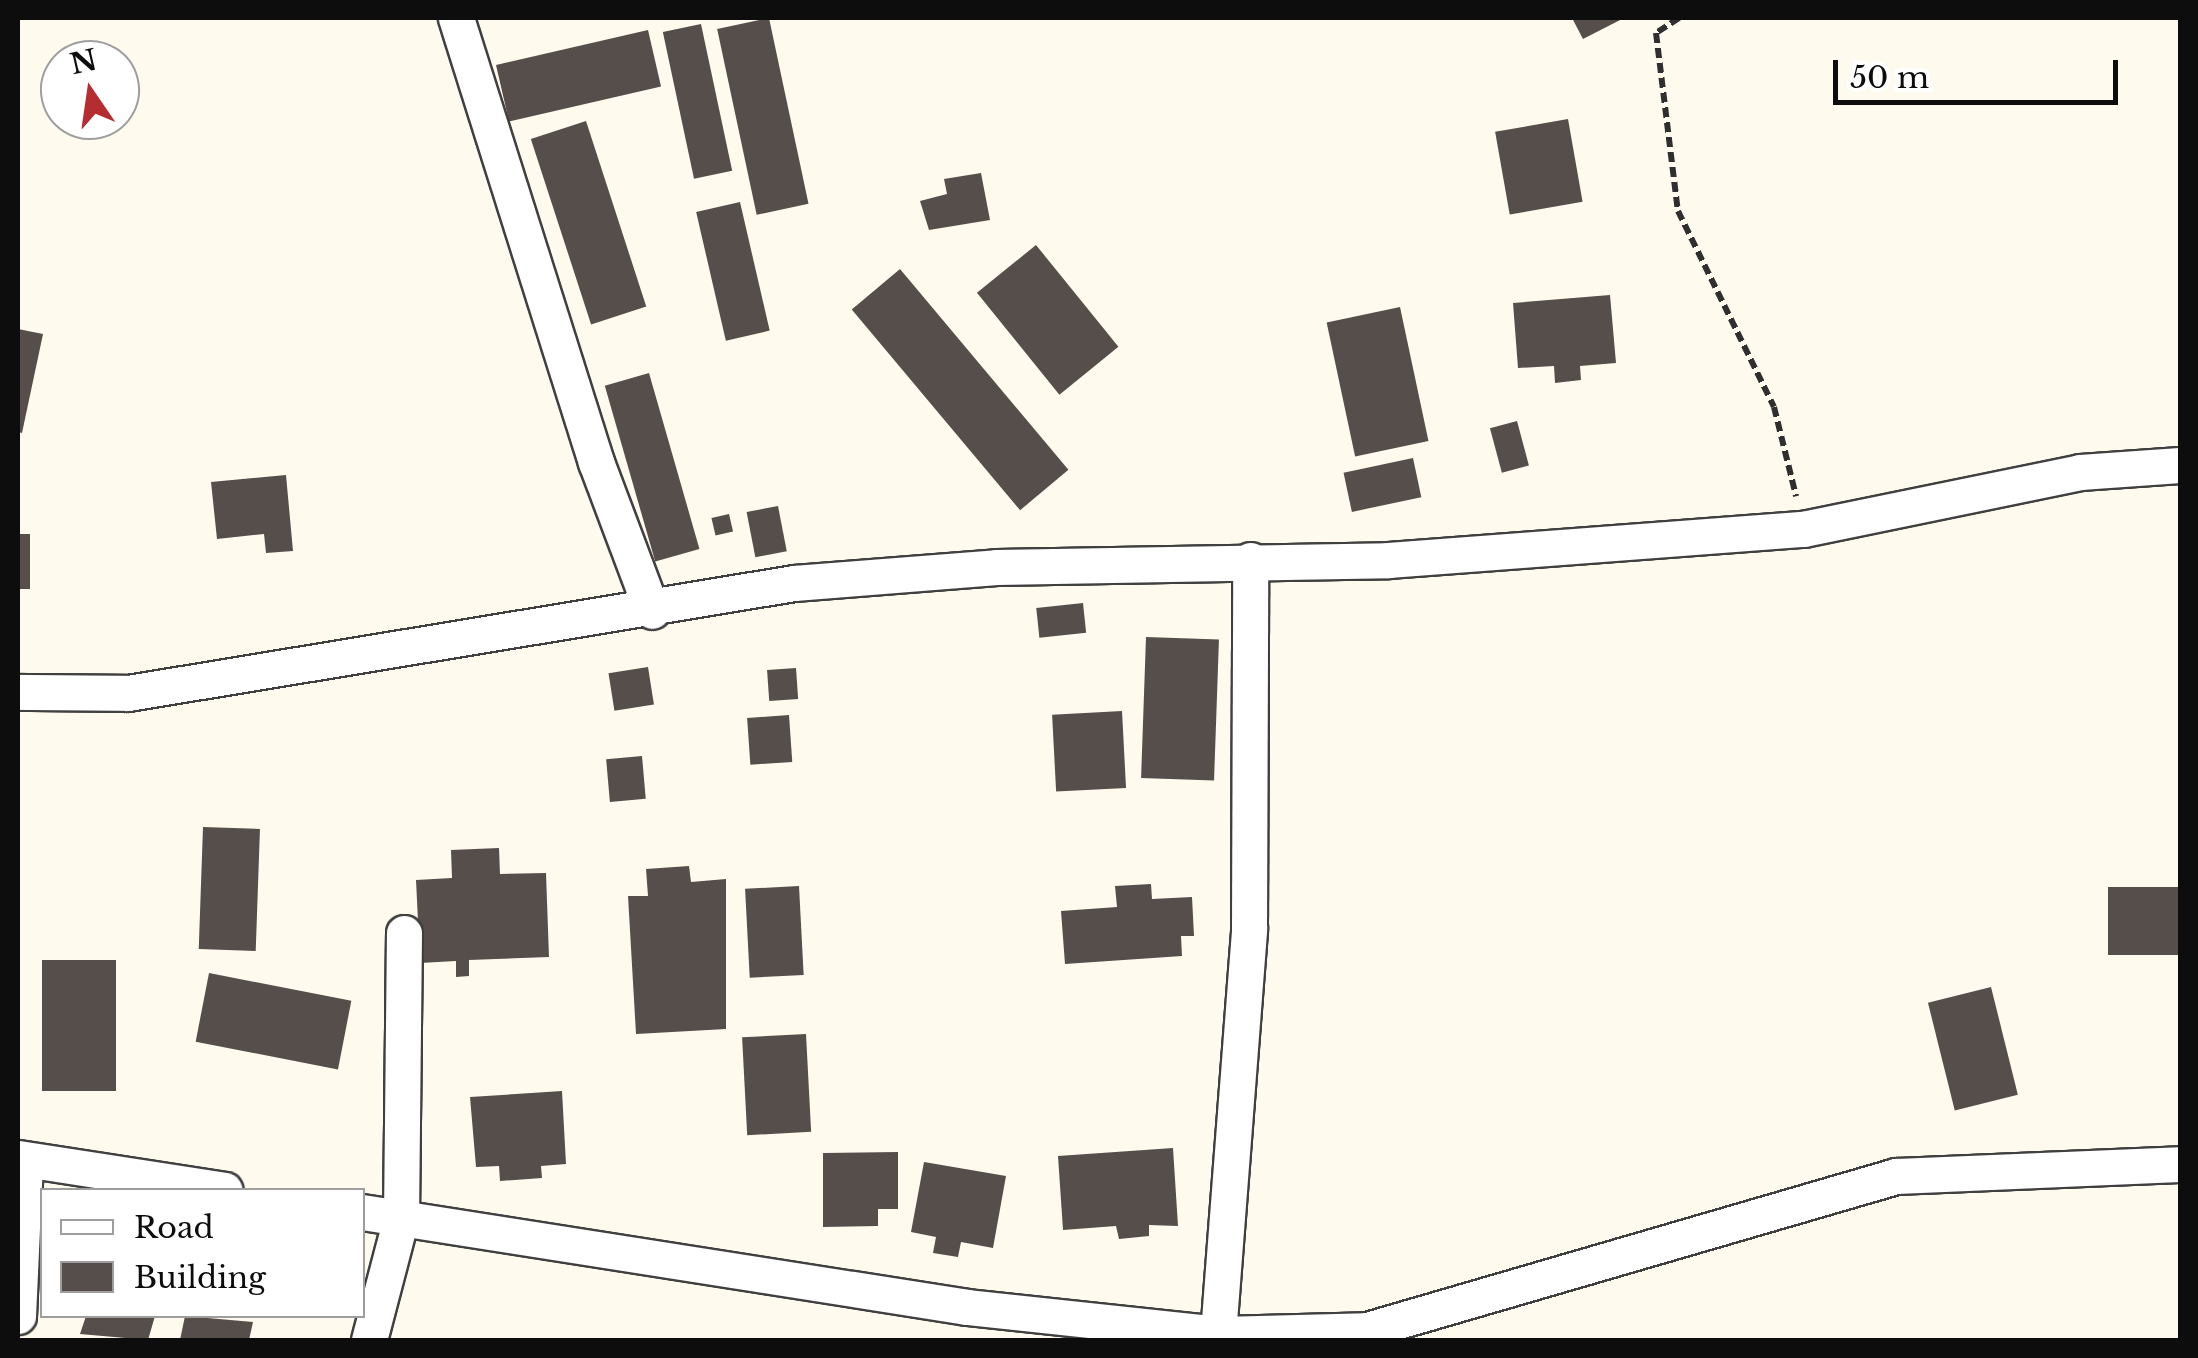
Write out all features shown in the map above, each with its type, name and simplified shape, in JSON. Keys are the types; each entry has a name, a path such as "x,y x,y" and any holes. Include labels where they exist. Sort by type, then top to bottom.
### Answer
{"street":[{"path":"456,18 596,462 652,610"},
{"path":"18,692 128,693 652,610 794,583 1250,560 1389,560 1803,529 2080,472 2180,465"},
{"path":"1218,1334 1249,930 1250,560"},
{"path":"369,1340 401,1218 404,933"},
{"path":"18,1316 21,1159 212,1188"},
{"path":"365,1212 968,1307 1218,1334 1367,1330 1896,1176 2180,1164"}],"path":[{"path":"1680,18 1656,33 1678,211 1774,407 1803,529"}],"building":[{"path":"769,18 809,204 757,215 717,29"},
{"path":"1572,18 1624,18 1583,39"},
{"path":"701,24 732,171 694,179 663,32"},
{"path":"648,30 661,87 509,122 496,65"},
{"path":"1568,119 1583,202 1510,215 1495,132"},
{"path":"586,121 646,306 591,324 531,139"},
{"path":"981,173 990,220 929,230 920,201 947,194 944,179"},
{"path":"740,202 770,331 726,341 696,212"},
{"path":"1036,245 1118,347 1059,395 977,293"},
{"path":"900,269 1068,470 1020,510 852,309"},
{"path":"1610,295 1616,363 1580,366 1581,380 1555,383 1554,366 1518,368 1513,303"},
{"path":"1400,307 1428,441 1355,457 1327,323"},
{"path":"18,329 43,334 22,433 18,432"},
{"path":"649,373 699,549 655,562 605,386"},
{"path":"1517,421 1529,465 1502,473 1490,428"},
{"path":"1413,458 1421,497 1352,512 1344,473"},
{"path":"286,475 293,551 266,553 264,534 217,539 211,482"},
{"path":"778,506 787,551 755,557 747,512"},
{"path":"729,514 733,532 716,536 711,518"},
{"path":"18,534 30,534 30,589 18,589"},
{"path":"1083,603 1086,633 1039,638 1036,608"},
{"path":"1146,637 1219,640 1214,780 1141,778"},
{"path":"648,667 654,705 614,711 608,673"},
{"path":"796,668 798,699 769,701 767,670"},
{"path":"1122,711 1126,788 1056,792 1052,715"},
{"path":"789,715 792,762 750,765 747,718"},
{"path":"642,756 646,799 610,802 606,759"},
{"path":"203,827 260,829 256,951 199,949"},
{"path":"499,848 500,874 546,873 549,957 469,960 469,976 456,977 456,961 420,963 416,880 452,878 451,850"},
{"path":"689,866 691,882 726,879 726,1029 636,1034 628,896 648,896 646,869"},
{"path":"1151,884 1152,899 1192,897 1194,936 1181,936 1182,956 1065,964 1061,911 1117,907 1115,886"},
{"path":"799,886 804,975 750,978 745,889"},
{"path":"2108,887 2180,887 2180,955 2108,955"},
{"path":"42,960 116,960 116,1091 42,1091"},
{"path":"209,973 351,1001 338,1069 196,1042"},
{"path":"1991,987 2018,1095 1955,1110 1928,1003"},
{"path":"806,1034 811,1132 747,1135 742,1037"},
{"path":"562,1091 566,1164 541,1166 542,1178 500,1181 499,1166 476,1167 470,1097"},
{"path":"1173,1148 1178,1226 1149,1225 1149,1236 1119,1239 1116,1226 1063,1230 1058,1156"},
{"path":"898,1152 898,1209 878,1209 878,1226 823,1227 823,1153"},
{"path":"924,1162 1006,1176 993,1248 961,1242 958,1257 933,1253 936,1237 911,1232"},
{"path":"85,1318 154,1318 148,1340 80,1334"},
{"path":"185,1318 253,1322 249,1340 180,1340"}]}
